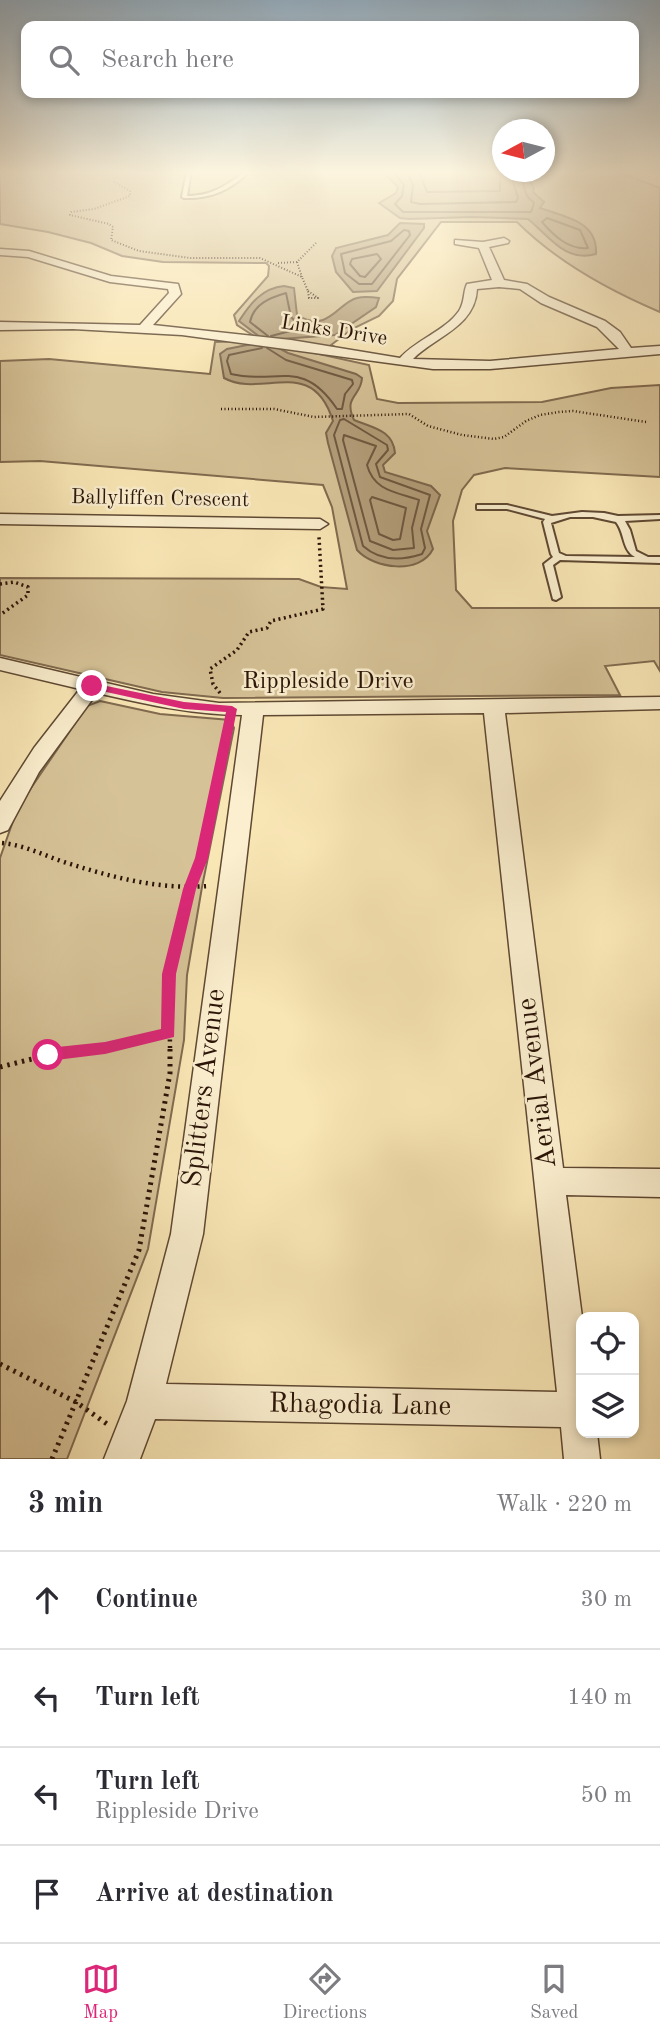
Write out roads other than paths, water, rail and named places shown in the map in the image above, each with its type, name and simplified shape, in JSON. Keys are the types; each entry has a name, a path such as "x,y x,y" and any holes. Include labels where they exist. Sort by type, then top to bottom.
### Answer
{"street":[{"path":"459,242 483,245 504,241"},
{"path":"483,245 499,283"},
{"path":"0,252 29,254 110,279 174,286 176,292 142,330"},
{"path":"403,363 414,350 462,314 469,304 471,286 499,283 523,286 545,300 601,324 615,335 627,351"},
{"name":"Links Drive","path":"0,326 67,325 142,330 290,344 403,363 494,366 627,351 660,350"},
{"name":"Ballyliffen Crescent","path":"0,519 320,524"},
{"name":"Rippleside Drive","path":"0,664 184,705 242,709 660,703"},
{"path":"3,813 41,755 92,686"},
{"name":"Aerial Avenue","path":"495,707 576,1410"},
{"name":"Splitters Avenue","path":"125,1449 144,1401 187,1234 231,883 242,709"},
{"path":"549,1181 660,1183"},
{"name":"Rhagodia Lane","path":"144,1401 576,1410"},
{"name":"Aerial Avenue","path":"579,1438 582,1459"}],"lane":[{"path":"480,507 507,507 550,518 660,517"},
{"path":"550,518 547,522 551,541 555,554 559,557 572,561 660,561"},
{"path":"617,519 625,528 632,552 647,560"},
{"path":"556,597 548,564 559,557"}],"water":[{"path":"372,239 416,239 377,291 353,292 336,272 332,256 336,248"},
{"path":"550,239 594,239 596,254 575,255"},
{"path":"284,286 294,288 297,315 308,320 317,321 332,316 357,298 379,298 376,307 335,335 281,339 273,345 288,353 362,378 351,401 351,412 354,420 381,431 390,439 395,453 383,465 385,472 431,486 440,495 427,531 433,549 418,563 408,566 385,565 374,562 357,550 326,433 333,421 324,401 312,389 299,383 239,383 224,378 220,354 227,349 257,343 261,338 239,321 263,293"}]}
